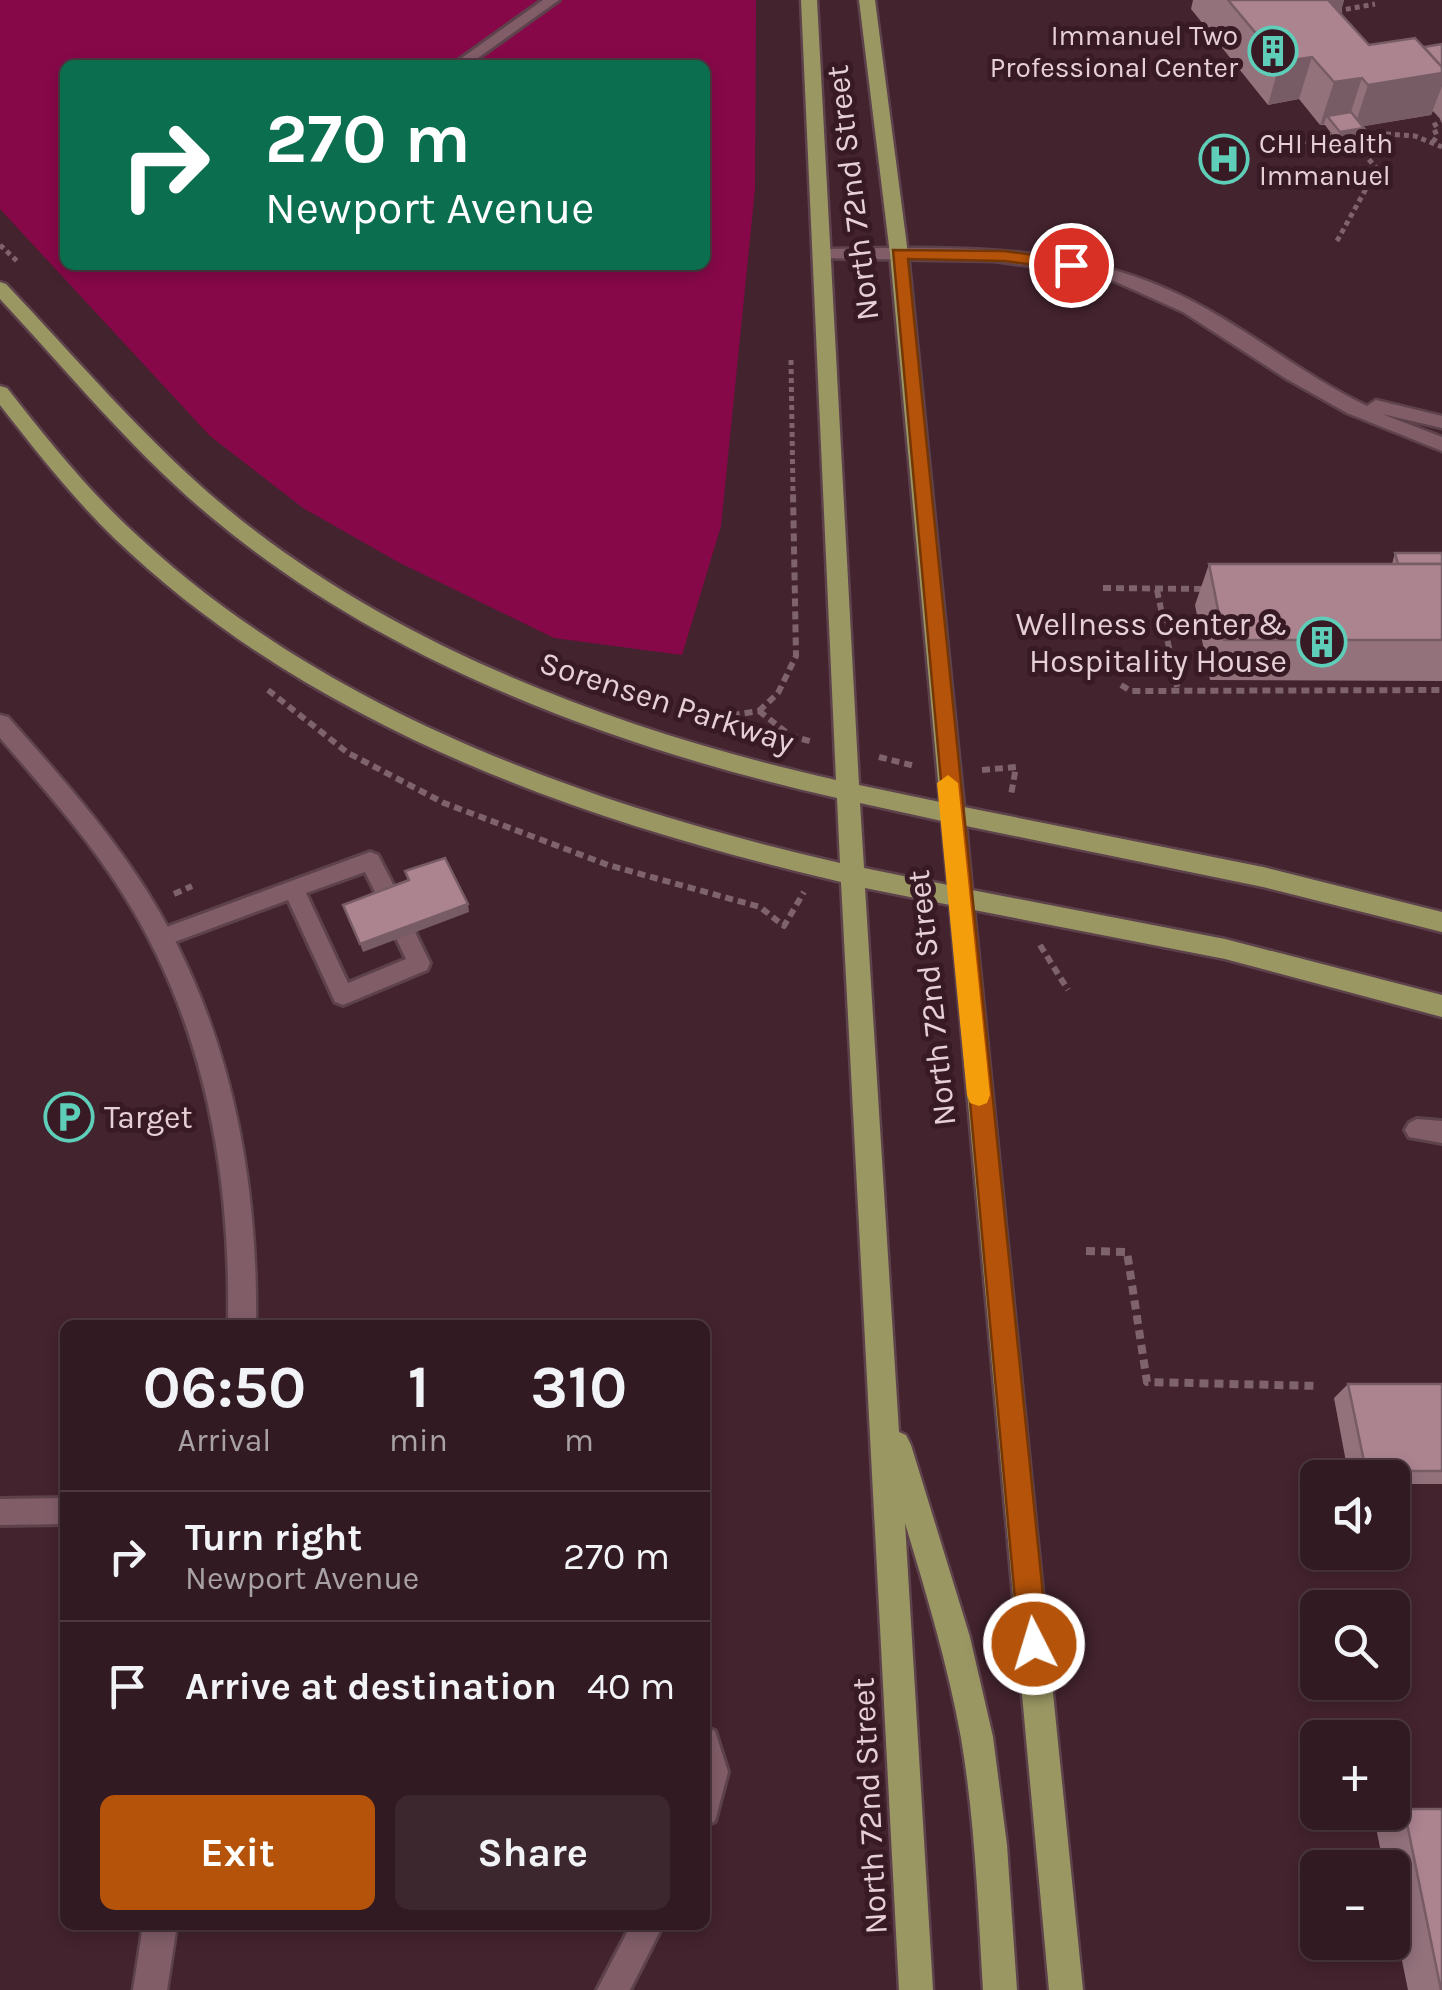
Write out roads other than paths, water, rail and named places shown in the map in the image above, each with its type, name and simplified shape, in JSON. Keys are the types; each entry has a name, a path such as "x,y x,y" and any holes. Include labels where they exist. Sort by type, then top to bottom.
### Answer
{"main road":[{"name":"North 72nd Street","path":"809,0 848,791 916,1990"},
{"name":"North 72nd Street","path":"867,0 899,254 1066,1990"},
{"name":"Sorensen Parkway","path":"0,288 156,454 250,537 365,612 446,656 600,720 720,759 848,791 1236,870 1442,922"},
{"path":"0,392 76,486 138,548 247,632 344,694 440,742 552,788 670,826 853,876 1278,961 1442,1006"},
{"path":"884,1402 954,1637 974,1722 990,1838 1000,1990"}],"street":[{"path":"822,254 1034,259 1108,274 1190,308 1304,382 1380,421 1442,444"},
{"path":"1304,382 1391,411 1442,422"},
{"path":"0,723 114,862 162,938 200,1021 220,1085 239,1219 242,1320"},
{"path":"150,1990 159,1930"}],"lane":[{"path":"466,60 552,0"},
{"path":"162,938 370,861 388,896"},
{"path":"294,890 344,995 419,963 406,936"},
{"path":"0,1512 60,1511"},
{"path":"613,1990 645,1930"}],"place":[{"name":"Immanuel Two Professional Center","path":"1273,51"},
{"name":"CHI Health Immanuel","path":"1224,159"},
{"name":"Wellness Center & Hospitality House","path":"1322,642"},
{"name":"Target","path":"69,1117"}]}
